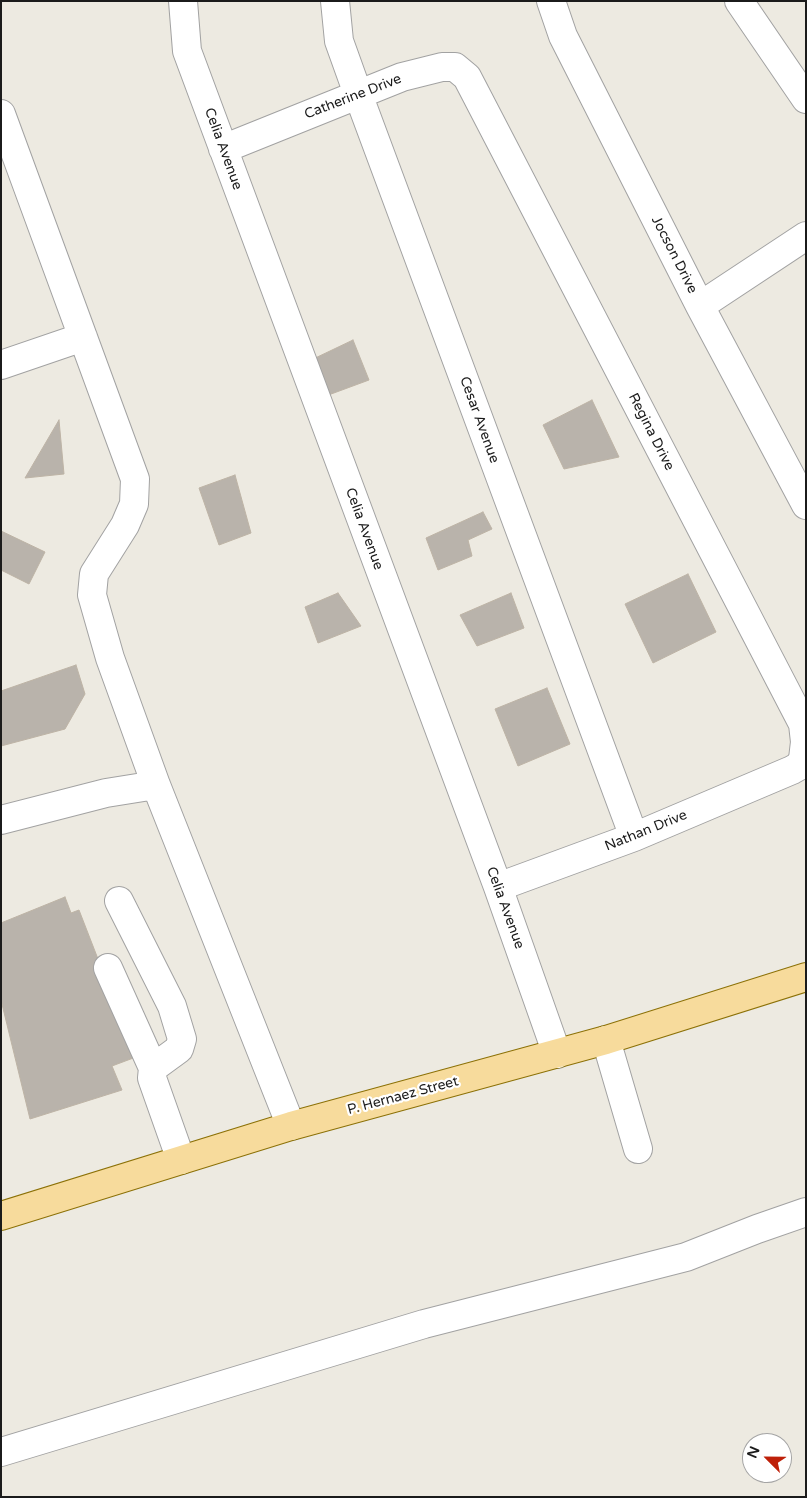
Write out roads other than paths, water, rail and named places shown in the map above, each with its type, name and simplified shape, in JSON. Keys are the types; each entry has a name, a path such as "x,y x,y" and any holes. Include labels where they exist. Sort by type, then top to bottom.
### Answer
{"main road":[{"name":"P. Hernaez Street","path":"1,1216 291,1126 606,1040 806,977"}],"street":[{"name":"Celia Avenue","path":"183,1 187,51 498,887 557,1054"},
{"name":"Cesar Avenue","path":"335,1 339,41 634,837"},
{"name":"Jocson Drive","path":"551,1 562,36 700,306 806,505"},
{"path":"739,1 806,99"},
{"name":"Catherine Drive","path":"223,149 402,77 442,67 455,67 467,77 476,93"},
{"name":"Regina Drive","path":"476,93 803,724 804,759 799,766 792,770"},
{"path":"1,114 135,479 134,504 125,525 94,574 92,595 110,658 156,786 291,1126"},
{"path":"700,306 806,236"},
{"path":"1,365 83,337"},
{"name":"Nathan Drive","path":"498,887 634,837 792,770"},
{"path":"1,820 106,793 156,786"},
{"path":"119,901 172,1006 182,1040 179,1049 153,1068"},
{"path":"108,968 153,1068 152,1078 154,1087 181,1160"},
{"path":"606,1040 638,1148"},
{"path":"1,1452 424,1324 686,1257 806,1212"}]}
